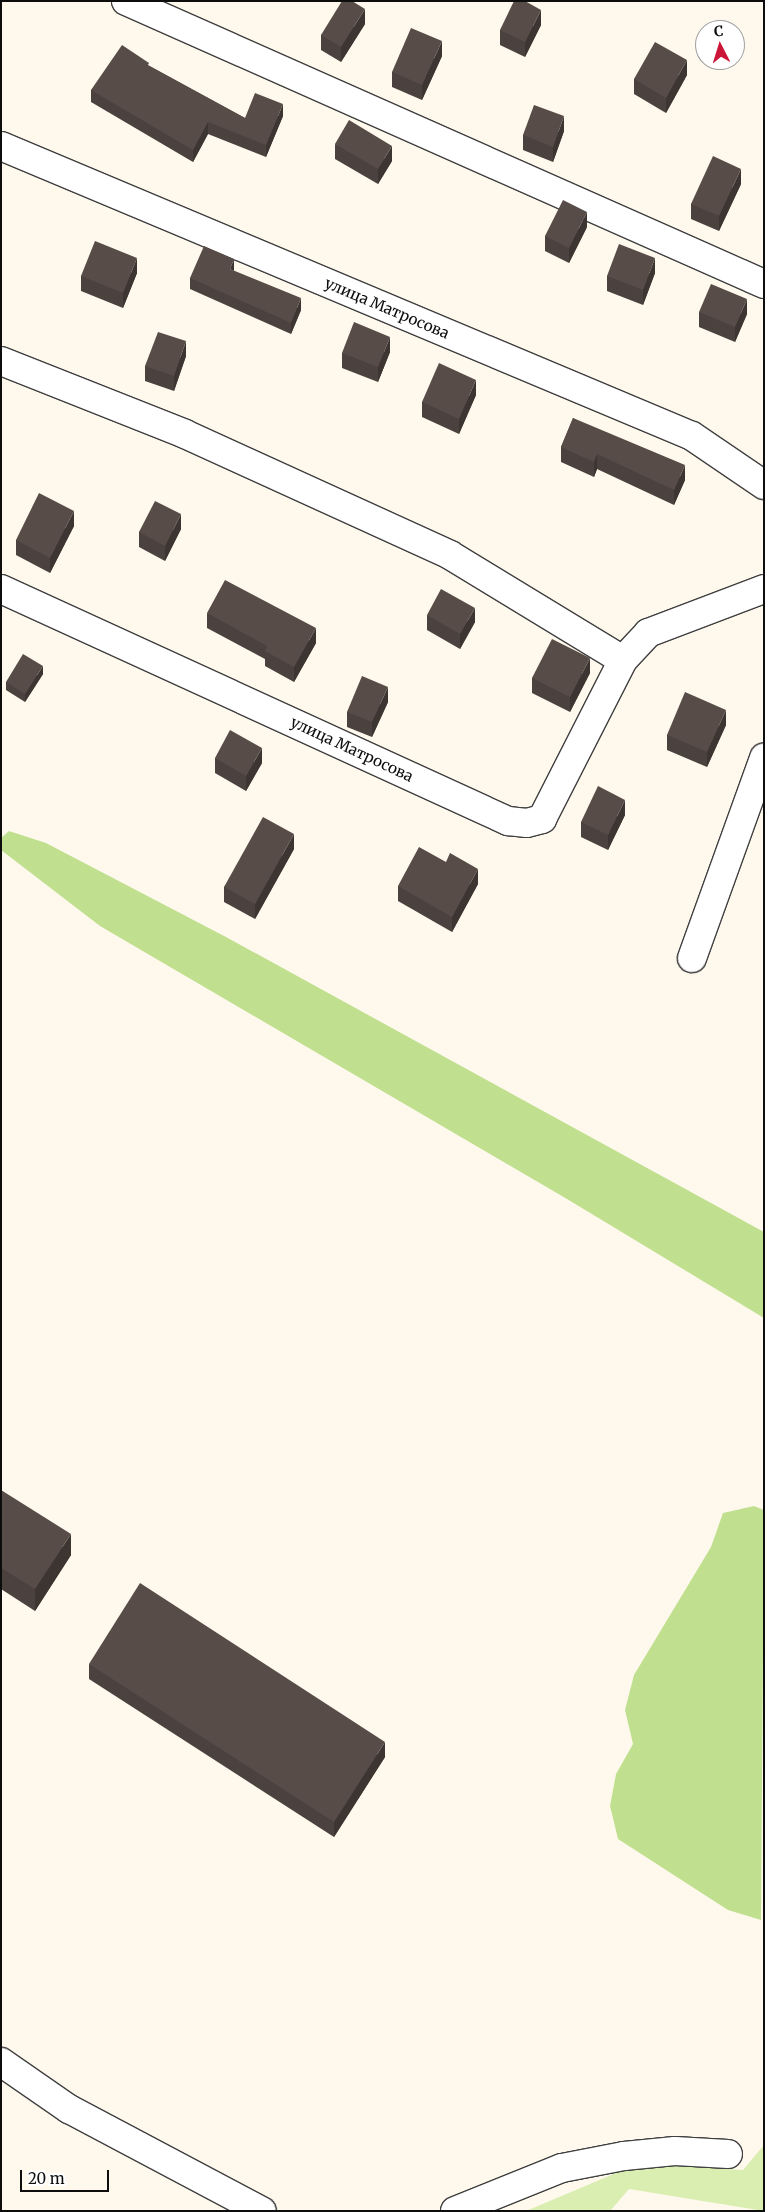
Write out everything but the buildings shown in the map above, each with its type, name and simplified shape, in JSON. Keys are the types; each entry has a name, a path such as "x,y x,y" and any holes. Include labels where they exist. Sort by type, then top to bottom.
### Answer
{"street":[{"path":"126,1 764,284"},
{"name":"улица Матросова","path":"1,146 692,436 764,485"},
{"path":"1,361 185,434 450,555 624,660"},
{"name":"улица Матросова","path":"1,589 508,821 527,823 542,819 624,660 648,633 764,589"},
{"path":"692,958 764,758"},
{"path":"1,2062 69,2109 262,2211"},
{"path":"455,2211 562,2168 624,2156 675,2151 728,2154"}],"green space":[{"path":"9,831 46,843 226,937 764,1232 764,1318 567,1199 100,926 1,850 1,838"},
{"path":"754,1506 764,1510 761,1920 728,1910 618,1839 610,1806 616,1774 633,1744 625,1710 634,1675 711,1547 723,1513"},
{"path":"764,2145 764,2211 629,2189 610,2211 526,2211 623,2170 655,2164 743,2170"}]}
